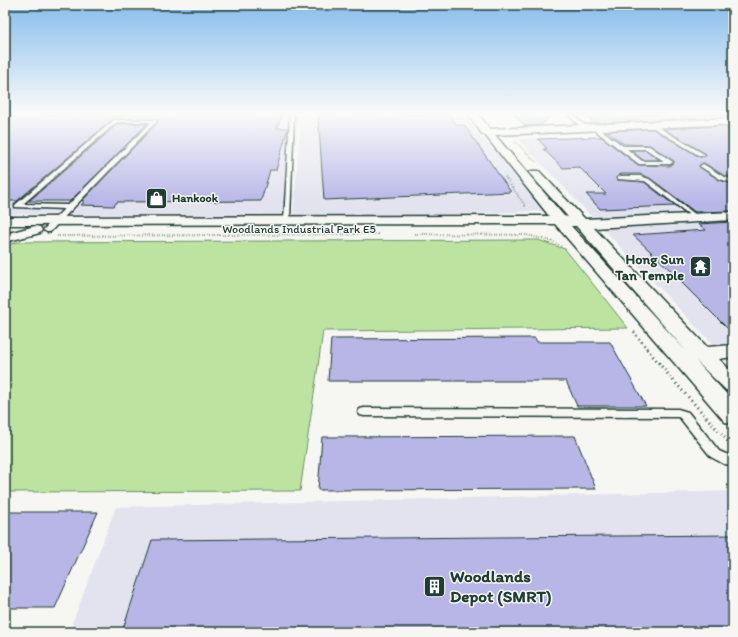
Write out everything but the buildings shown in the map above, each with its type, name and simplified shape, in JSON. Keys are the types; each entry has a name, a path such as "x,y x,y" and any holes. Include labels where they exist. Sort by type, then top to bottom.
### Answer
{"street":[{"path":"506,144 536,168 563,202 587,224 610,253 702,354 733,385"},
{"path":"510,147 518,169 563,224 733,416"},
{"path":"518,169 536,168"},
{"path":"546,203 563,202"},
{"name":"Woodlands Industrial Park E5","path":"5,230 587,224 733,216"},
{"name":"Woodlands Industrial Park E5","path":"5,221 48,229 288,220 563,224"},
{"path":"5,238 48,229"},
{"path":"590,253 610,253"},
{"path":"639,309 660,307"},
{"path":"680,355 733,351"}],"lane":[{"path":"70,207 17,206 90,144"},
{"path":"48,229 133,144"},
{"path":"288,220 291,144"},
{"path":"614,144 641,163 670,162 647,147 621,148"},
{"path":"683,144 702,155"},
{"path":"703,166 722,178 733,181"},
{"path":"620,178 640,178 647,180 697,218"},
{"path":"364,412 678,413 684,415 715,454 724,459 733,460"}],"path":[{"path":"510,147 536,168"},
{"path":"502,171 528,212"},
{"path":"48,229 386,234"},
{"path":"409,234 527,235 551,241 563,247"},
{"path":"632,330 672,379 733,447"}],"shaded area":[{"path":"5,144 296,144 285,216 5,214"},
{"path":"299,144 488,144 543,211 293,219"},
{"path":"522,144 733,144 733,364"},
{"name":"Woodlands Depot (SMRT)","path":"733,491 733,632 69,632 116,507"}],"green space":[{"path":"538,240 565,249 628,328 323,331 300,491 5,492 5,246 17,242"}],"place":[{"name":"Hankook","path":"157,198"},
{"name":"Hong Sun Tan Temple","path":"700,267"},
{"name":"Woodlands Depot (SMRT)","path":"435,586"}]}
